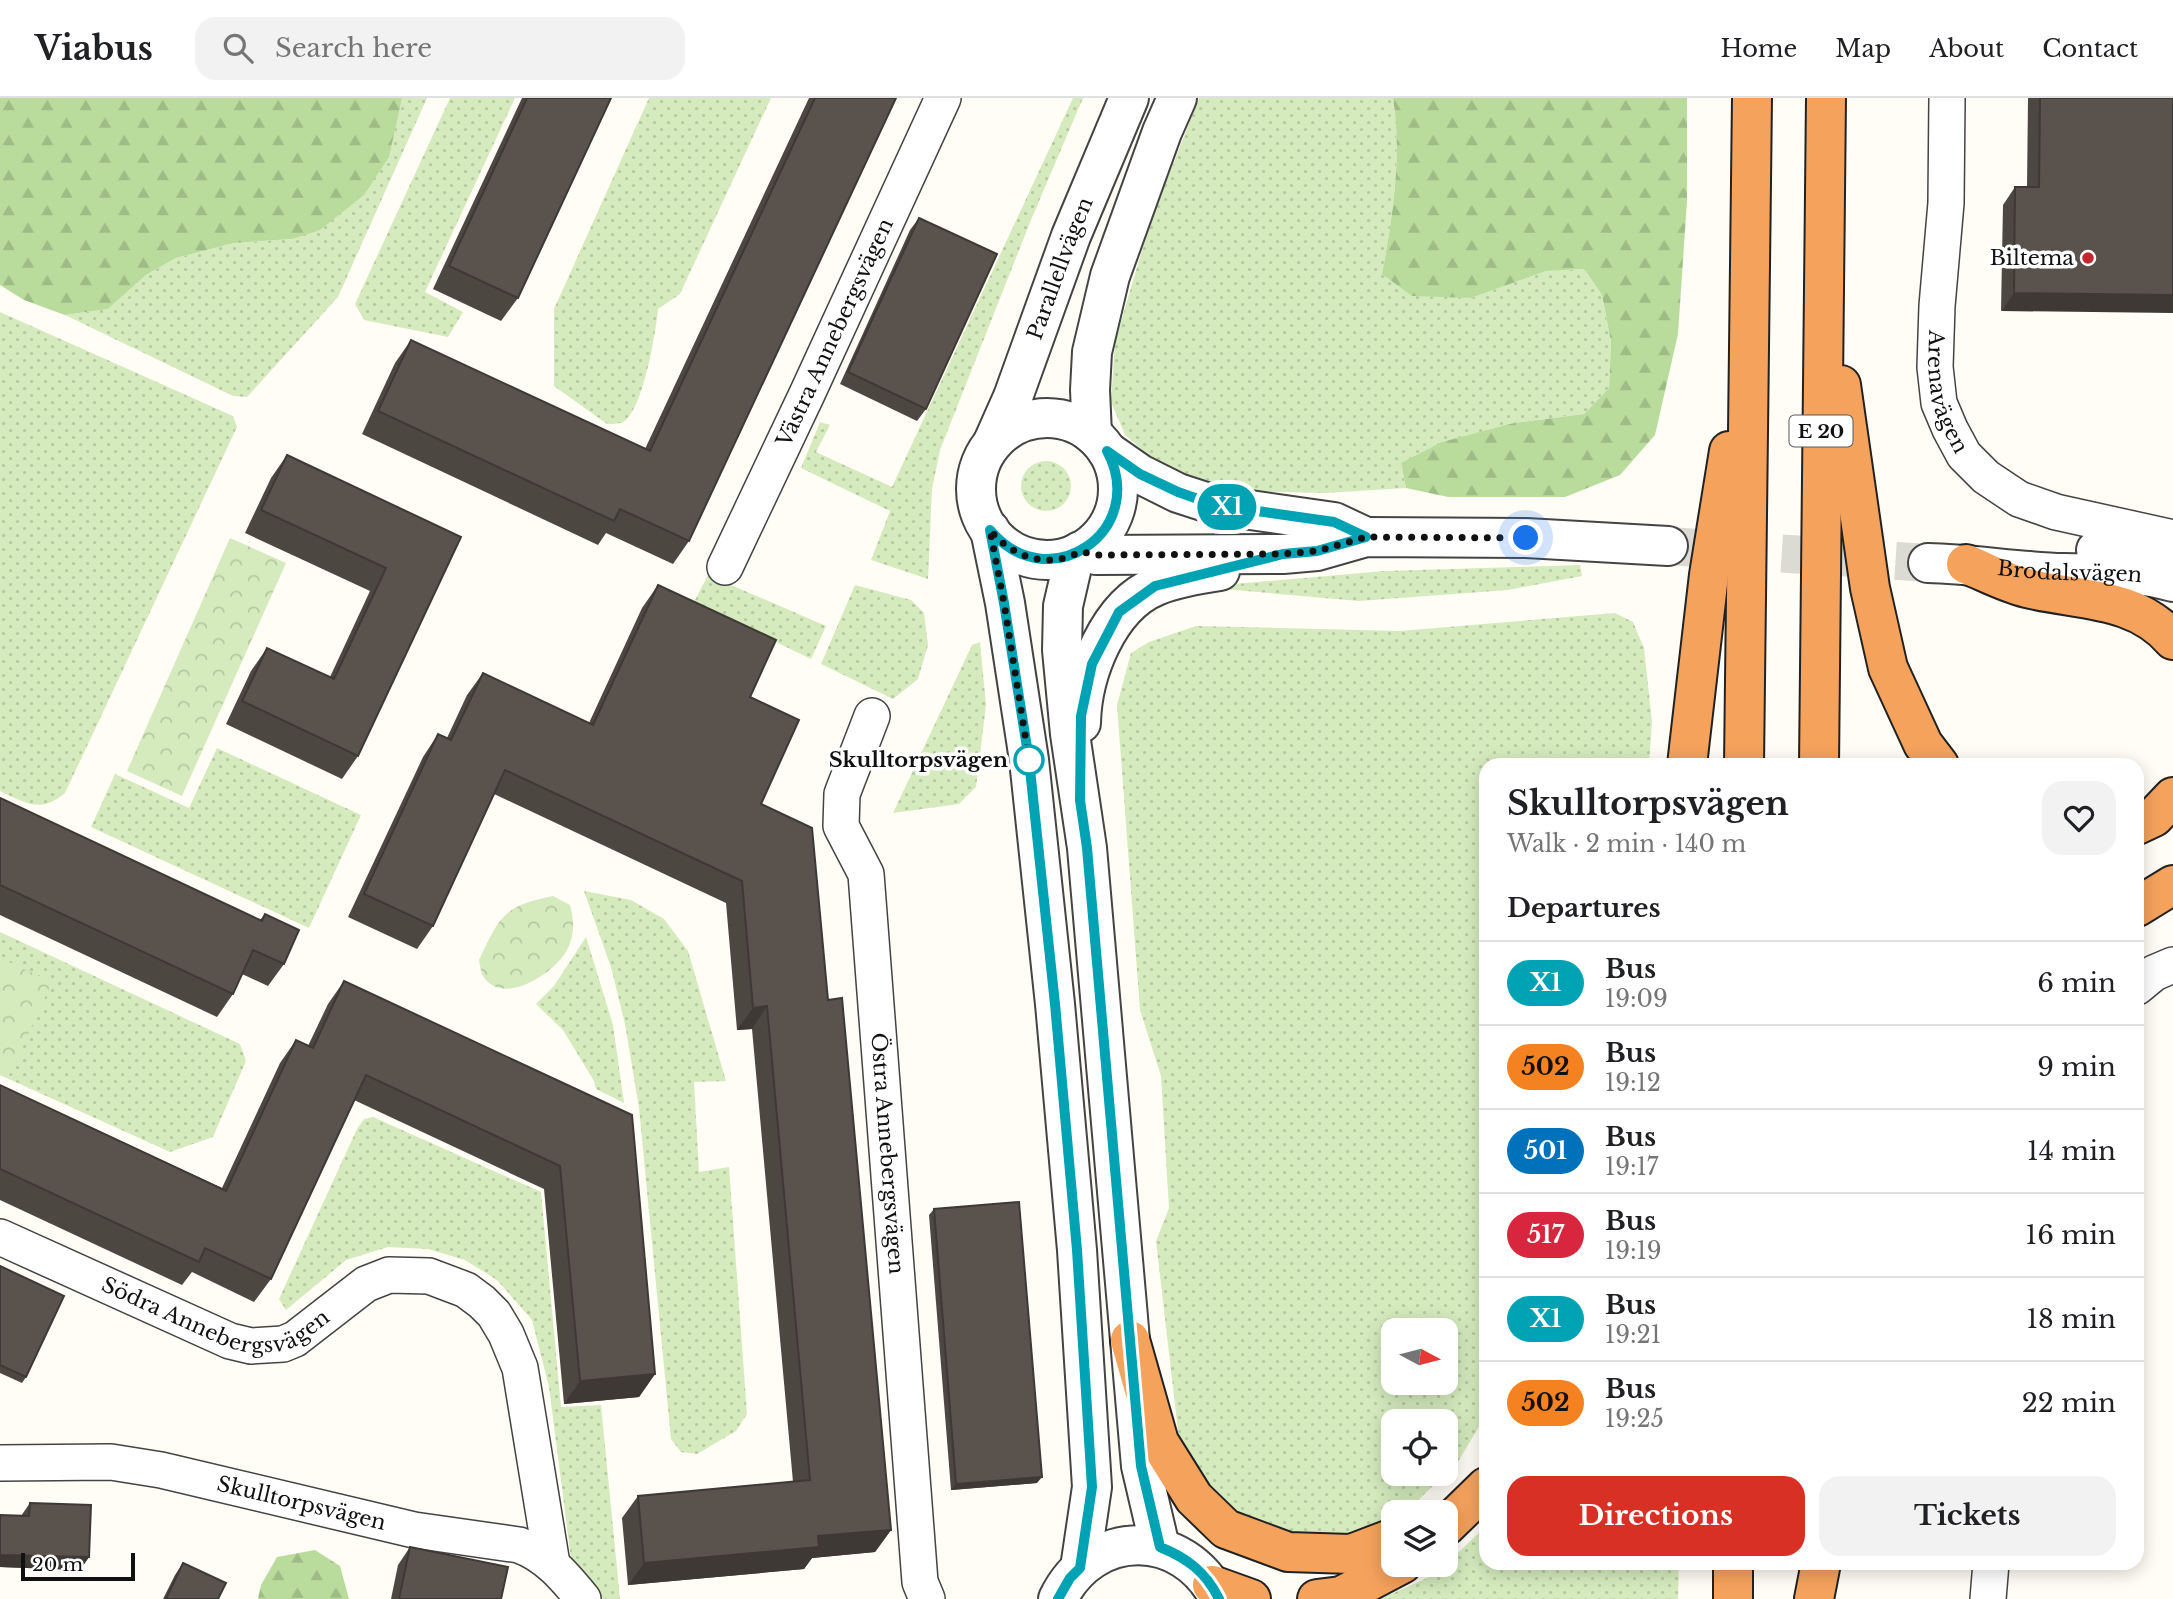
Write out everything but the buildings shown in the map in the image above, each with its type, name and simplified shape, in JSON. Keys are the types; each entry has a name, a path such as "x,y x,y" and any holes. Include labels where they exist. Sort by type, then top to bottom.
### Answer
{"highway":[{"path":"1745,758 1752,98"},
{"name":"E 20","path":"1819,758 1826,98"},
{"path":"1823,258 1870,588 1888,668 1923,744 1934,758"},
{"path":"1688,758 1709,575 1750,321"},
{"path":"1966,564 2025,588 2123,606 2148,618 2173,640"},
{"path":"2144,822 2154,817 2173,797"},
{"path":"2144,903 2173,884"},
{"path":"1130,1340 1159,1442 1194,1498 1226,1530 1288,1552 1351,1554 1381,1543"},
{"path":"1458,1514 1479,1494"},
{"path":"1733,1599 1734,1570"},
{"path":"1809,1570 1811,1599"},
{"path":"1811,1599 1819,1570"},
{"path":"1317,1599 1340,1596 1381,1575"},
{"path":"1216,1592 1251,1599"}],"street":[{"name":"Västra Annebergsvägen","path":"725,567 943,98"},
{"name":"Parallellvägen","path":"993,442 1013,397 1071,236 1129,98"},
{"path":"1160,1547 1141,1466 1087,848 1062,650 1062,606 1077,553 1102,534 1116,505 1116,472 1100,443 1090,390 1092,352 1110,276 1177,98"},
{"name":"Arenavägen","path":"1947,98 1946,203 1935,367 1939,403 1950,429 1964,455 1986,477 2019,499 2056,512 2173,538"},
{"path":"1080,1568 1092,1487 1077,1250 1058,1031 1029,760 990,530 981,511 977,491 979,470 993,442 1010,429 1030,420 1063,419 1084,428 1140,474 1178,492 1215,505 1334,522 1366,537"},
{"path":"990,530 1013,551 1033,558 1054,559 1077,553 1283,554 1317,551 1366,537 1526,538 1668,545"},
{"name":"Brodalsvägen","path":"1966,564 2029,551 2173,548"},
{"path":"1080,800 1081,716 1092,664 1119,612 1155,586 1283,554"},
{"name":"Brodalsvägen","path":"1928,563 1966,564 2025,571 2155,576 2173,582"},
{"name":"Östra Annebergsvägen","path":"872,716 842,794 841,826 866,874 920,1582 927,1599"},
{"path":"2144,982 2173,965"},
{"name":"Södra Annebergsvägen","path":"0,1237 212,1335 251,1346 283,1344 295,1339 366,1284 390,1275 429,1276 466,1290 494,1314 506,1334 520,1368 552,1564"},
{"name":"Skulltorpsvägen","path":"0,1463 111,1462 161,1471 414,1530 519,1545 535,1551 552,1564 583,1599"},
{"path":"1058,1599 1080,1568 1091,1559 1132,1545 1160,1547 1189,1561 1216,1592"},
{"path":"1988,1599 1990,1570"}],"green space":[{"path":"0,98 402,98 389,157 364,195 320,230 292,239 234,243 176,258 146,275 108,309 65,315 24,300 0,285"},
{"path":"402,98 427,98 338,297 247,397 233,396 65,315 108,309 146,275 176,258 234,243 292,239"},
{"path":"450,98 515,98 425,292 463,312 448,337 364,320 355,304"},
{"path":"649,98 771,98 680,294 658,309 647,370 637,403 623,422 607,424 554,386 554,309"},
{"path":"1073,98 1083,98 1031,220 940,450 932,489 928,579 871,560 890,511 801,468 820,422 830,425 816,452 892,487"},
{"path":"1199,98 1393,98 1397,142 1395,186 1382,274 1471,298 1546,271 1584,269 1602,295 1611,342 1609,388 1584,414 1514,423 1401,463 1406,488 1326,493 1244,491 1162,467 1125,435 1111,402 1115,342 1150,223"},
{"path":"1393,98 1687,98 1687,201 1678,334 1655,435 1620,475 1565,497 1448,497 1406,488 1401,463 1442,442 1514,423 1584,414 1609,388 1611,342 1602,295 1584,269 1546,271 1471,298 1412,296 1382,274 1395,186 1397,142"},
{"path":"0,312 233,416 237,427 65,793 40,805 25,802 0,791"},
{"path":"1046,461 1064,468 1071,486 1064,504 1046,511 1028,504 1021,486 1028,468"},
{"path":"230,538 286,563 182,796 127,771"},
{"path":"1580,565 1582,576 1508,590 1359,601 1200,587 1384,571"},
{"path":"708,575 826,626 811,659 694,602"},
{"path":"855,585 911,600 924,613 928,645 918,679 893,699 821,664"},
{"path":"1615,613 1633,622 1644,648 1652,722 1649,758 1479,758 1479,1427 1458,1461 1458,1409 1381,1409 1381,1486 1433,1486 1418,1500 1381,1500 1381,1533 1321,1541 1258,1532 1227,1507 1200,1477 1179,1439 1156,1241 1169,1208 1161,1076 1140,1010 1117,705 1131,653 1149,642 1196,626 1400,631"},
{"path":"980,642 986,705 976,787 959,804 893,813 972,645"},
{"path":"217,748 361,815 309,928 91,827 115,774 189,808"},
{"path":"584,891 631,900 664,919 688,951 726,1081 694,1082 699,1172 729,1167 747,1414 736,1431 697,1454 681,1452 671,1439 639,1108 625,1024 611,967"},
{"path":"553,896 570,905 572,916 572,937 562,957 542,976 529,983 516,988 492,985 482,975 479,960 498,923 505,915 523,904"},
{"path":"0,932 240,1044 246,1061 213,1137 170,1152 0,1075"},
{"path":"586,937 613,1025 624,1103 596,1089 594,1081 563,1030 536,1004 554,986"},
{"path":"0,958 52,982 8,1078 0,1075"},
{"path":"373,1117 541,1192 561,1407 601,1405 620,1599 598,1599 572,1566 549,1387 532,1320 497,1280 465,1260 428,1249 388,1247 346,1260 286,1310 279,1299 357,1129 364,1119"},
{"path":"1479,1533 1479,1570 1679,1570 1678,1599 1380,1599 1429,1577 1458,1577 1458,1553"},
{"path":"315,1550 340,1566 349,1599 258,1599 261,1585 277,1557"}],"tunnel":[{"path":"1668,546 1928,563"}],"bus line":[{"name":"X1","path":"1058,1599 1070,1578 1080,1568 1092,1487 1077,1250 1029,760 990,530 1013,551 1033,558 1065,558 1094,542 1113,515 1118,494 1116,472 1107,451 1140,474 1178,492 1215,505 1334,522 1366,537 1317,551 1283,554 1155,586 1119,612 1108,629 1092,664 1081,716 1080,800 1087,848 1141,1466 1160,1547 1189,1561 1202,1572 1219,1599"}],"place":[{"name":"Biltema","path":"2088,258"},
{"name":"Skulltorpsvägen","path":"1029,760"}],"route":[{"path":"1029,760 990,530 1013,551 1044,559 1065,558 1080,551 1096,555 1283,554 1317,551 1366,537 1526,538"}]}
